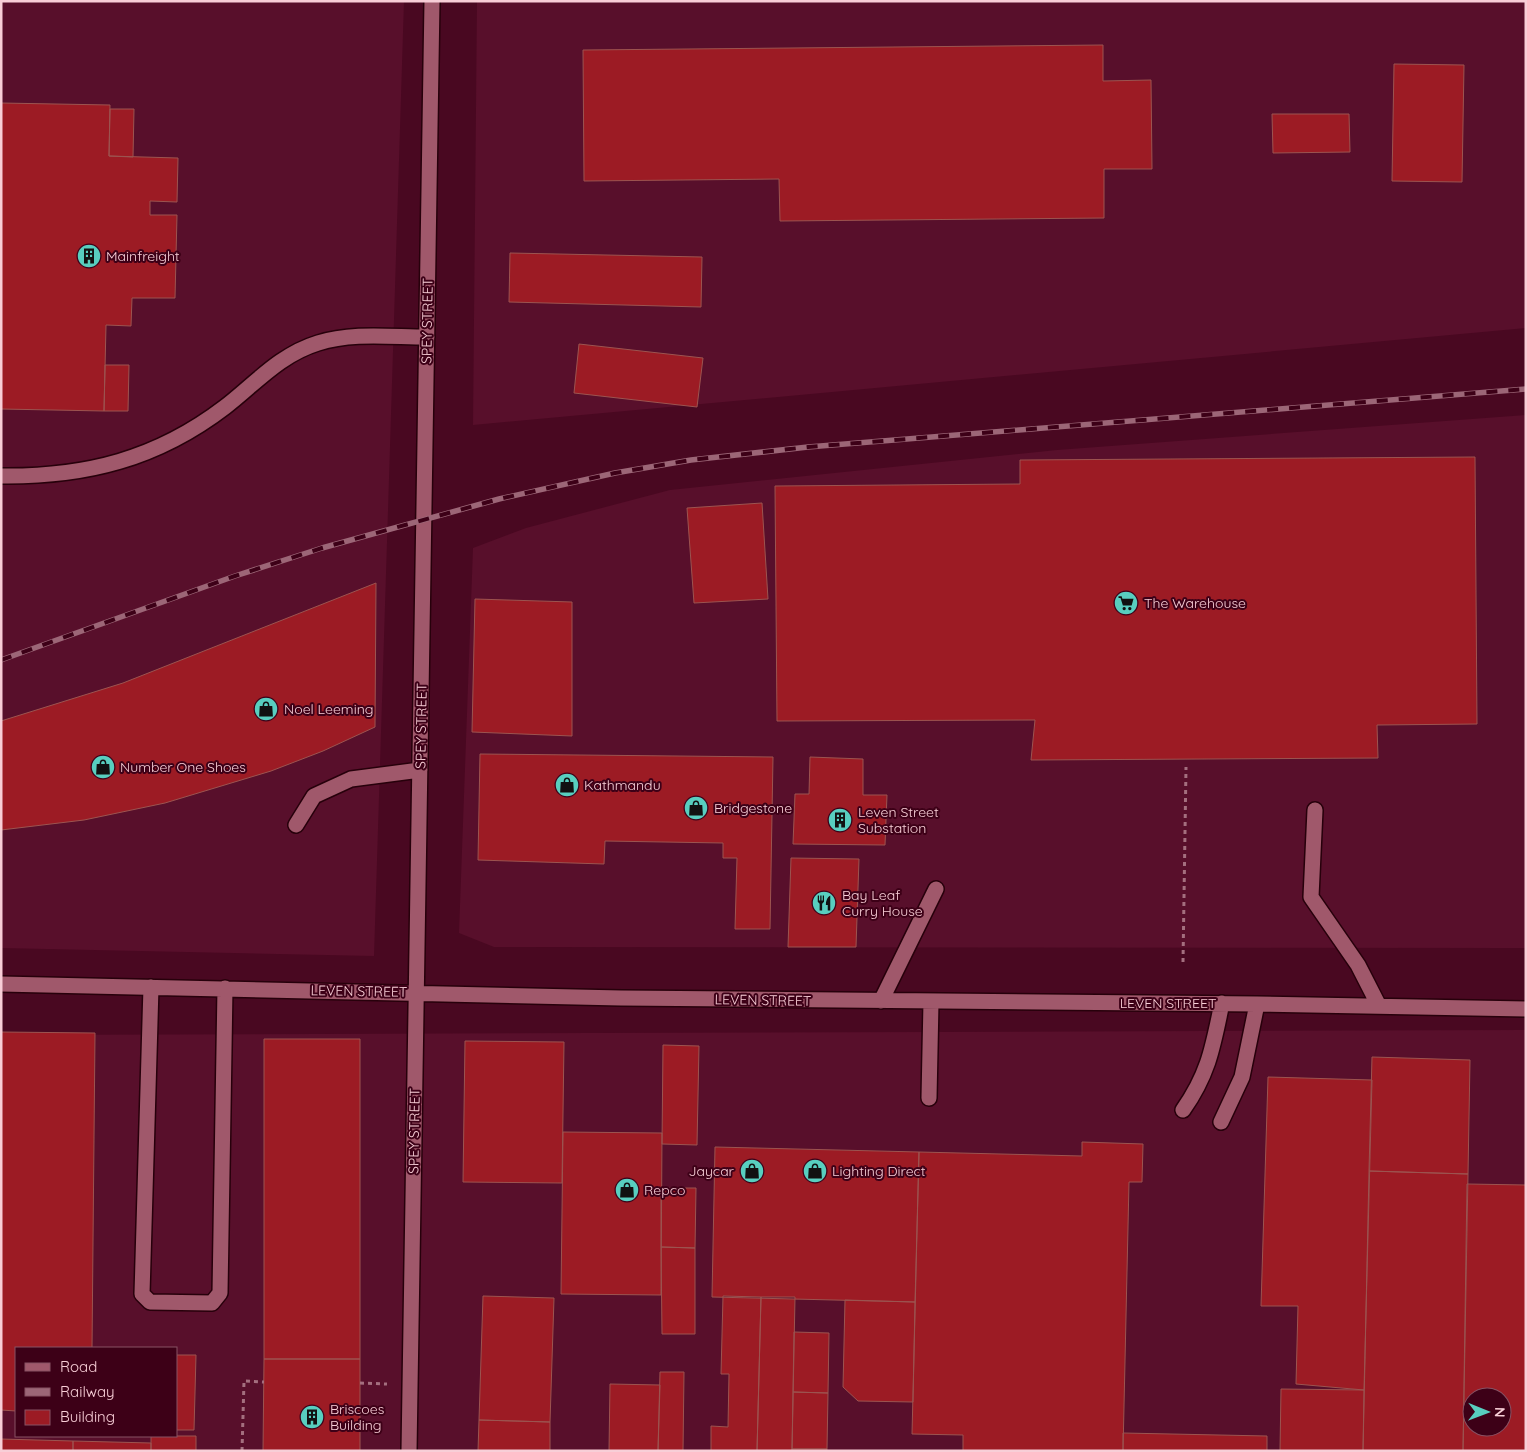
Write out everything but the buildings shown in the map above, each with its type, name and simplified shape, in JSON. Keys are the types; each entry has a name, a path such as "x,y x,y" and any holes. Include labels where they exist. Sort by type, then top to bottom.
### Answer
{"street":[{"name":"SPEY STREET","path":"409,1451 432,1"},
{"path":"1,476 48,476 96,469 140,456 185,435 225,407 275,364 295,352 318,343 346,338 427,337"},
{"path":"296,824 314,796 321,792 351,779 420,770"},
{"path":"1315,810 1311,897 1358,965 1379,1006"},
{"path":"881,1001 936,889"},
{"name":"LEVEN STREET","path":"1,984 931,1002 1222,1003 1526,1009"},
{"path":"150,987 142,1294 150,1302 212,1303 220,1293 225,988"},
{"path":"929,1098 931,1002"},
{"path":"1183,1110 1199,1088 1208,1063 1222,1003"},
{"path":"1221,1122 1242,1078 1257,1004"}],"path":[{"path":"1183,962 1186,767"},
{"path":"242,1451 244,1381 264,1382"}],"shaded area":[{"path":"1,1 404,1 374,956 1,948"},
{"path":"477,1 1526,1 1526,328 473,425"},
{"path":"1526,415 1526,948 494,947 459,933 473,548 526,528 670,490 1057,450"},
{"path":"1526,1030 1526,1451 1,1451 1,1035"}],"railway":[{"path":"1,660 235,576 322,548 499,499 615,473 691,460 808,447 1526,389"}],"place":[{"name":"Mainfreight","path":"89,256"},
{"name":"The Warehouse","path":"1126,603"},
{"name":"Noel Leeming","path":"266,709"},
{"name":"Number One Shoes","path":"103,767"},
{"name":"Kathmandu","path":"567,785"},
{"name":"Bridgestone","path":"696,808"},
{"name":"Leven Street Substation","path":"840,820"},
{"name":"Bay Leaf Curry House","path":"824,903"},
{"name":"Jaycar","path":"752,1171"},
{"name":"Lighting Direct","path":"815,1171"},
{"name":"Repco","path":"627,1190"},
{"name":"Briscoes Building","path":"312,1417"}]}
